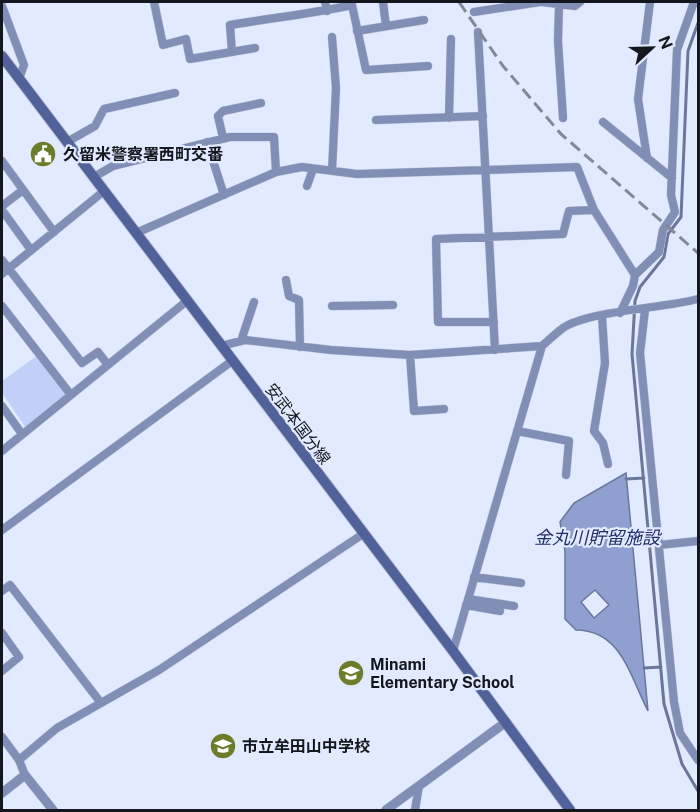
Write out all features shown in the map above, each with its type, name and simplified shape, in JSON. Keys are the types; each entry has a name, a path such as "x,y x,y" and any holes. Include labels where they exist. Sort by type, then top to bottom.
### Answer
{"main road":[{"name":"安武本国分線","path":"2,56 453,651 570,810"}],"street":[{"path":"154,2 163,45 186,39 190,59 255,48"},
{"path":"325,2 327,11"},
{"path":"383,2 386,26"},
{"path":"474,12 541,2 575,6 580,2"},
{"path":"647,158 638,99 650,2"},
{"path":"620,313 633,286 635,275 659,252 663,231 675,212 671,195 677,50 694,2"},
{"path":"232,52 230,25 327,11 352,5 366,70 428,66"},
{"path":"559,5 558,41 563,118"},
{"path":"2,6 24,64 19,79"},
{"path":"357,30 424,20"},
{"path":"478,32 495,350"},
{"path":"332,37 336,88 332,171"},
{"path":"449,118 451,39"},
{"path":"67,142 95,126 104,109 175,93"},
{"path":"223,138 218,116 223,111 261,103"},
{"path":"376,120 483,116"},
{"path":"603,122 672,178"},
{"path":"94,177 113,166 223,138 274,137 276,172"},
{"path":"207,142 224,195"},
{"path":"2,161 54,231"},
{"path":"136,233 276,172 302,167 357,174 577,167 594,210 635,275"},
{"path":"307,186 313,169"},
{"path":"23,190 2,208 31,250"},
{"path":"5,271 104,191"},
{"path":"494,322 438,322 436,239 562,234 569,211 594,210"},
{"path":"2,260 5,271 82,363 98,352 108,365"},
{"path":"286,280 289,296 299,300 300,347"},
{"path":"453,651 542,346 564,327 602,316 699,299"},
{"path":"2,451 188,300"},
{"path":"241,341 254,302"},
{"path":"332,306 393,305"},
{"path":"2,306 71,395"},
{"path":"645,310 640,352 674,702 680,733 699,760"},
{"path":"602,316 604,363 594,431 603,443 608,464"},
{"path":"221,346 241,341 410,354 542,346"},
{"path":"410,354 414,411 444,409"},
{"path":"2,530 232,360"},
{"path":"2,406 22,434"},
{"path":"517,431 569,441 566,475"},
{"path":"19,760 57,728 159,670 363,534"},
{"path":"659,545 699,541"},
{"path":"474,577 521,582"},
{"path":"2,591 10,585 101,703"},
{"path":"467,602 514,606"},
{"path":"467,602 500,611"},
{"path":"2,633 19,657 2,671"},
{"path":"386,810 506,722"},
{"path":"2,737 19,760 25,775 53,810"},
{"path":"2,793 25,775"},
{"path":"415,810 419,786"}],"shaded area":[{"path":"38,355 68,398 26,428 2,393 2,381"}],"water":[{"name":"金丸川貯留施設","path":"626,473 648,711 629,670 614,646 591,632 576,630 565,619 565,551 560,522 574,503","holes":["595,590 609,605 594,618 581,602"]}],"waterway":[{"path":"698,23 688,51 681,217 668,234 664,257 640,287 635,301 632,354 664,704 682,764 698,791"},
{"path":"626,479 644,478"},
{"path":"644,668 661,667"}],"railway":[{"path":"459,2 503,66 561,134 698,253"}],"place":[{"name":"久留米警察署西町交番","path":"43,154"},
{"name":"Minami Elementary School","path":"351,673"},
{"name":"市立牟田山中学校","path":"223,746"}]}
